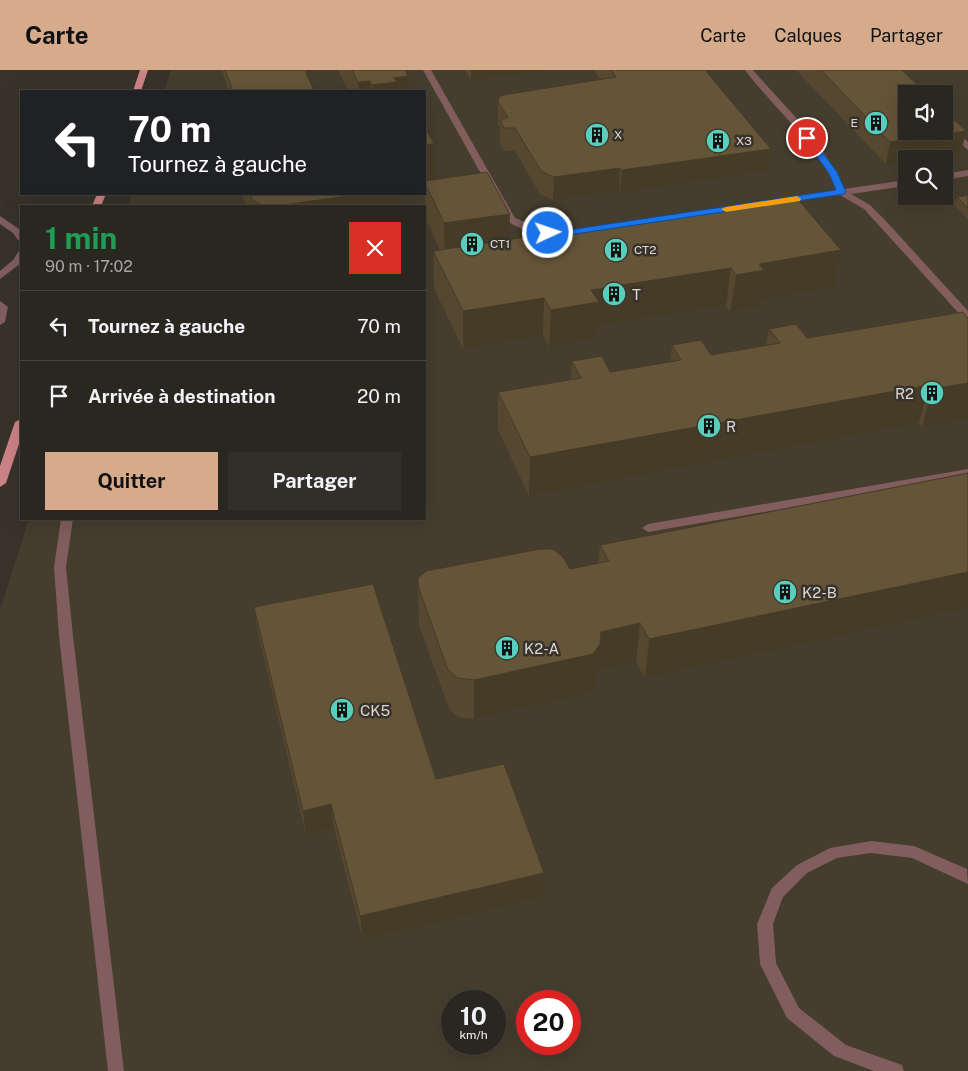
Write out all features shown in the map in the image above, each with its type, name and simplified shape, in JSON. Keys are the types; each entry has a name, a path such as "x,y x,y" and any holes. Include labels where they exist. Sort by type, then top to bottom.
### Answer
{"main road":[{"path":"137,90 144,70"},
{"path":"0,483 20,425"}],"lane":[{"path":"428,70 511,220 527,230 548,233 585,230"},
{"path":"749,70 819,152 833,172 841,192 867,208 882,222 968,317"},
{"path":"953,133 968,147"},
{"path":"953,176 968,173"},
{"path":"776,202 898,183"},
{"path":"0,219 16,231 20,237"},
{"path":"0,276 17,262 20,256"},
{"path":"0,304 3,307 0,322"},
{"path":"648,528 968,473"},
{"path":"67,520 60,567 66,636 116,1071"},
{"path":"896,1071 840,1052 793,1013 768,964 765,924 777,893 802,869 835,852 871,847 914,852 962,873 968,878"}],"shaded area":[{"path":"171,70 968,70 968,1071 0,1071 0,610 29,520 426,520 426,205 128,205 132,195 426,195 426,90 164,90"}],"building":[{"path":"225,70 305,70 314,90 233,90"},
{"path":"352,70 405,70 408,76 394,78 397,82 372,85 370,81 358,82"},
{"path":"611,70 705,70 771,149 622,170 620,168 554,177 541,171 515,128 504,128 500,121 508,117 498,102 499,97 616,77"},
{"path":"821,70 902,70 918,85 898,85 898,140 904,140 890,142"},
{"path":"953,119 966,131 953,133"},
{"path":"426,131 427,131 434,144 426,145"},
{"path":"487,172 510,214 444,223 426,185 426,181"},
{"path":"250,195 355,195 283,205 262,205 253,201"},
{"path":"968,195 968,208 957,197"},
{"path":"795,196 841,250 759,264 764,270 736,275 731,268 591,290 599,302 551,310 544,298 463,311 433,251"},
{"path":"963,312 968,318 968,383 932,389 929,385 530,457 498,392 581,378 572,361 602,356 610,372 681,360 672,345 701,340 711,355 780,343 769,329 796,324 807,338"},
{"path":"968,473 968,572 649,639 640,623 601,632 600,644 593,654 474,680 458,678 448,670 418,586 418,578 426,571 540,549 553,549 563,557 570,569 609,561 600,545"},
{"name":"CK5","path":"373,584 436,779 504,764 544,873 360,916 331,804 303,811 254,607"}],"slow traffic":[{"path":"726,209 797,199"}],"place":[{"name":"E","path":"876,123"},
{"name":"X","path":"597,135"},
{"name":"X3","path":"718,141"},
{"name":"CT1","path":"472,244"},
{"name":"CT2","path":"616,250"},
{"name":"T","path":"614,294"},
{"name":"R2","path":"932,393"},
{"name":"R","path":"709,426"},
{"name":"K2-B","path":"785,592"},
{"name":"K2-A","path":"507,648"},
{"name":"CK5","path":"342,710"}],"route":[{"path":"548,233 575,232 841,192 833,172 807,138"}]}
